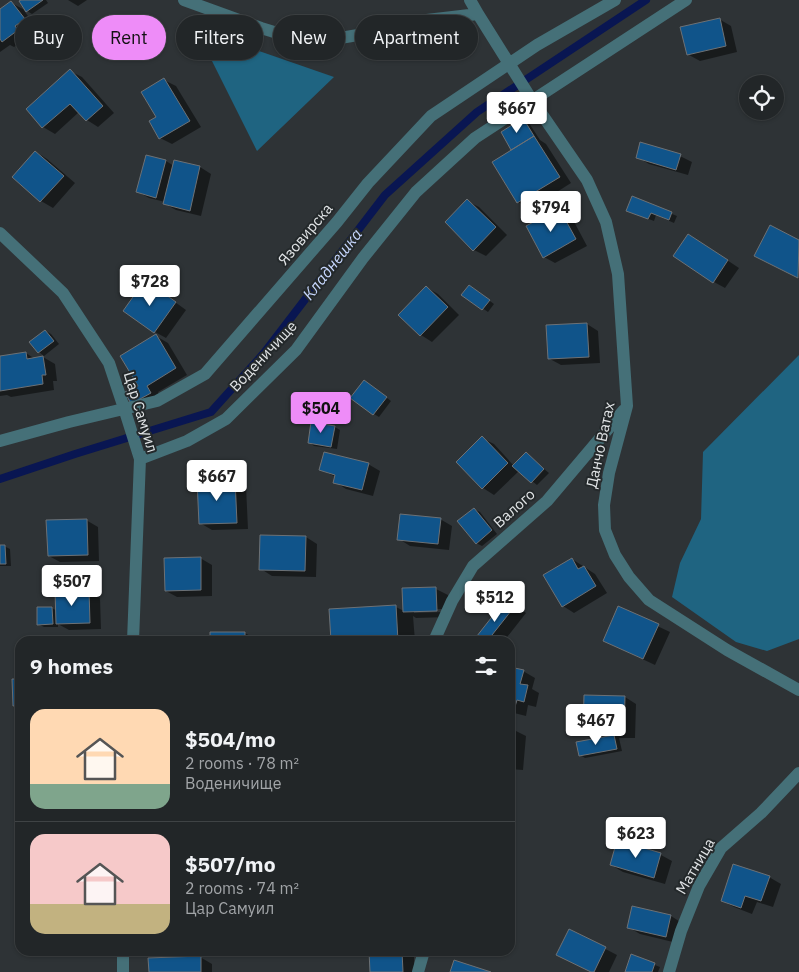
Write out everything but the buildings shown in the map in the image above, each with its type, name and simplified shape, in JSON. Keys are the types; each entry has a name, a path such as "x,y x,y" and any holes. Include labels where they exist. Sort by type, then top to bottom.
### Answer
{"street":[{"path":"184,0 261,28 310,42 364,34 418,21 478,14"},
{"name":"Данчо Ватах","path":"470,0 531,99 586,180 606,222 618,274 627,406 609,473 604,505 605,530 615,555 629,577 649,600 727,650 799,690"},
{"name":"Язовирска","path":"0,441 157,401 205,374 331,230 368,183 432,116 510,66 537,44 614,0"},
{"name":"Воденичище","path":"140,459 187,441 226,418 296,350 363,258 416,192 475,138 531,99 686,0"},
{"name":"Цар Самуил","path":"0,233 63,293 109,363 124,408 140,459 133,636"},
{"name":"Валого","path":"436,636 452,601 473,566 547,501 627,406"},
{"name":"Матница","path":"669,972 681,931 699,886 721,848 761,813 799,773"},
{"path":"110,972 123,970 123,956"},
{"path":"418,972 423,956"}],"shaded area":[{"path":"263,52 273,56 273,60 285,60 334,77 257,151 212,60 263,60"},
{"path":"799,355 799,639 767,651 736,642 672,597 680,563 701,519 703,452"}],"waterway":[{"name":"Кладнешка","path":"0,479 211,412 264,353 385,195 477,112 646,0"}]}
